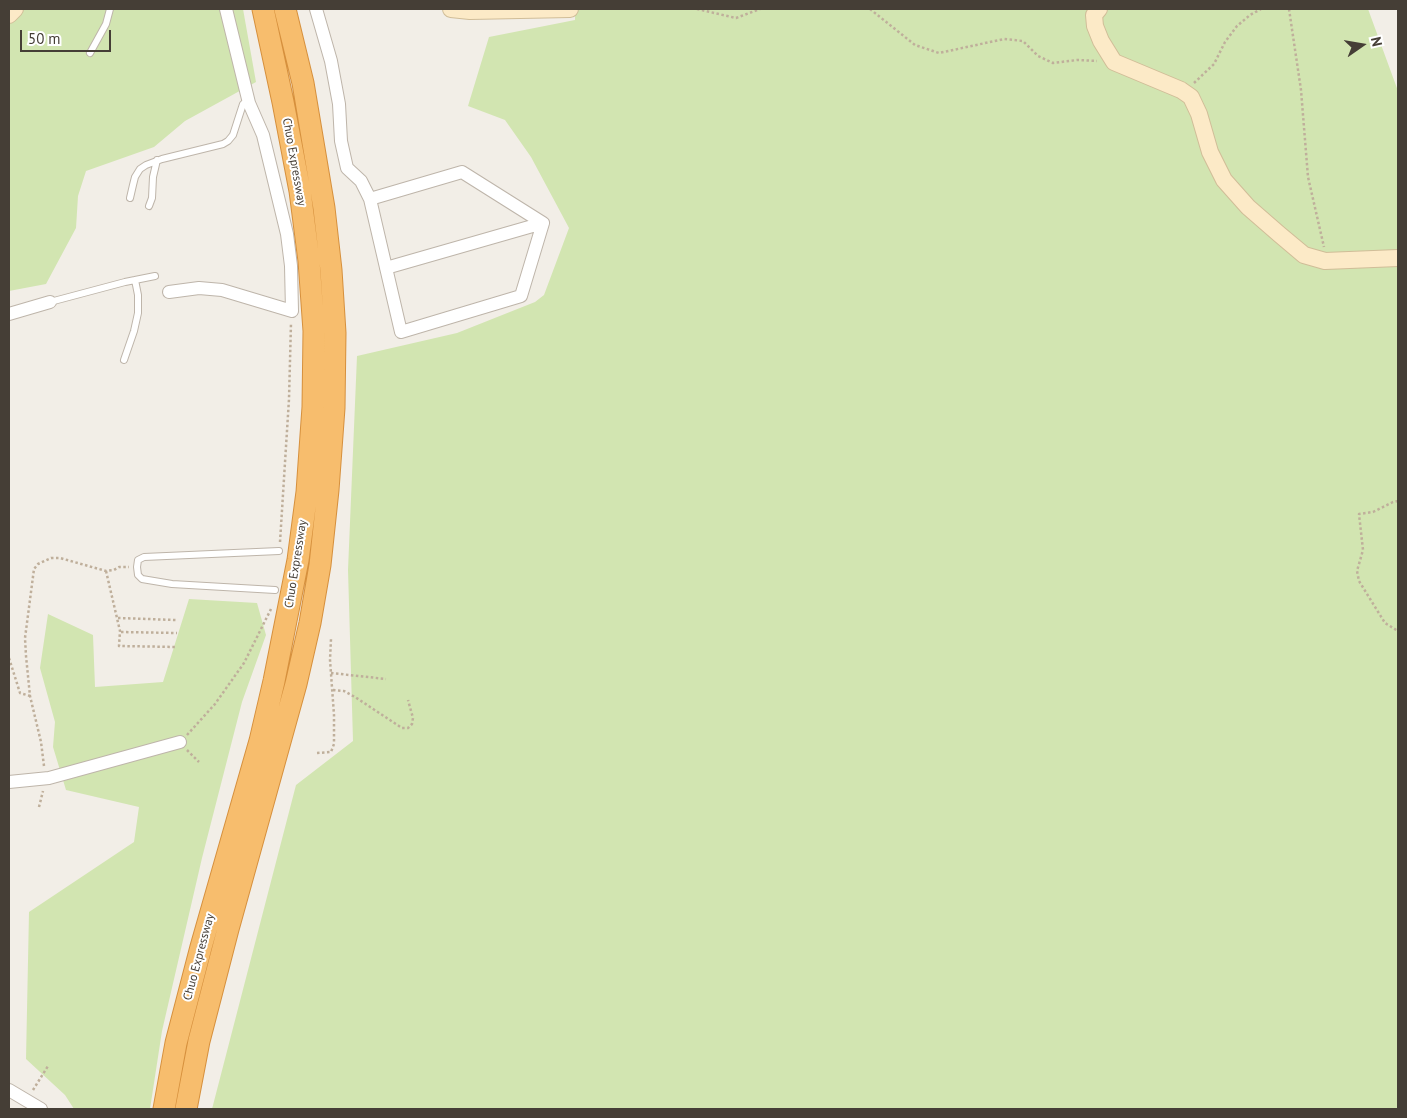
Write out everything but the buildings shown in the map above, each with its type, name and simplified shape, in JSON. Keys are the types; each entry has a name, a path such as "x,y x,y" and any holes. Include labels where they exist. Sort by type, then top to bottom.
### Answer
{"highway":[{"name":"Chuo Expressway","path":"164,1109 178,1033 222,870 260,741 274,681 298,560 306,492 313,407 314,331 309,261 299,182 263,9"},
{"name":"Chuo Expressway","path":"186,1109 199,1042 228,929 296,684 310,623 320,565 328,490 334,408 335,333 331,270 324,208 303,83 285,9"}],"street":[{"path":"9,15 15,9"},
{"path":"170,292 199,288 222,290 292,311 291,266 287,234 263,135 249,100 226,9"},
{"path":"316,9 331,61 339,104 341,141 347,168 361,181 370,199 401,332 521,296 543,223"},
{"path":"451,9 470,11 570,9"},
{"path":"1099,9 1094,15 1095,26 1100,41 1114,62 1191,97 1199,114 1210,152 1224,180 1248,207 1304,255 1328,261 1398,258"},
{"path":"370,199 462,172 543,223"},
{"path":"386,268 543,223"},
{"path":"9,314 50,302"},
{"path":"9,782 46,778 180,742"},
{"path":"9,1090 41,1109"}],"lane":[{"path":"90,53 106,24 110,9"},
{"path":"130,198 132,185 140,169 157,160 223,144 228,141 233,135 243,104 249,100"},
{"path":"149,206 152,198 153,177 157,160"},
{"path":"50,302 155,276"},
{"path":"124,360 138,313 138,295 135,280"},
{"path":"275,590 172,584 142,579 138,575 137,567 138,560 144,557 279,552"}],"path":[{"path":"697,9 736,18 760,9"},
{"path":"870,9 915,45 939,53 1004,39 1023,41 1038,56 1053,63 1077,60 1114,62"},
{"path":"1184,93 1214,64 1224,42 1237,26 1261,9"},
{"path":"1289,9 1300,90 1308,177 1328,261"},
{"path":"1398,501 1373,512 1359,514 1363,550 1357,571 1359,581 1385,622 1398,631"},
{"path":"39,807 46,778 41,742 30,696 25,638 34,569 45,560 60,558 106,571 119,567 137,567"},
{"path":"106,571 120,632 120,646 177,647"},
{"path":"117,618 176,620"},
{"path":"120,632 177,633"},
{"path":"317,753 331,752 334,744 330,660 331,639"},
{"path":"9,658 20,693 30,696"},
{"path":"331,673 386,679"},
{"path":"332,690 344,691 402,728 408,728 412,724 413,718 408,700"},
{"path":"25,1100 48,1066"}],"green space":[{"path":"9,9 243,9 256,82 185,121 154,147 86,171 78,196 76,228 46,284 9,291"},
{"path":"575,9 1368,9 1398,91 1398,1109 212,1109 296,785 353,741 348,570 357,356 457,333 535,302 544,295 569,228 531,157 505,120 468,106 489,37 575,20"},
{"path":"189,599 257,603 266,635 242,702 202,858 162,1031 150,1109 74,1109 65,1095 26,1059 29,912 134,842 139,807 66,790 53,747 55,722 40,668 48,614 93,635 95,687 163,682"}]}
